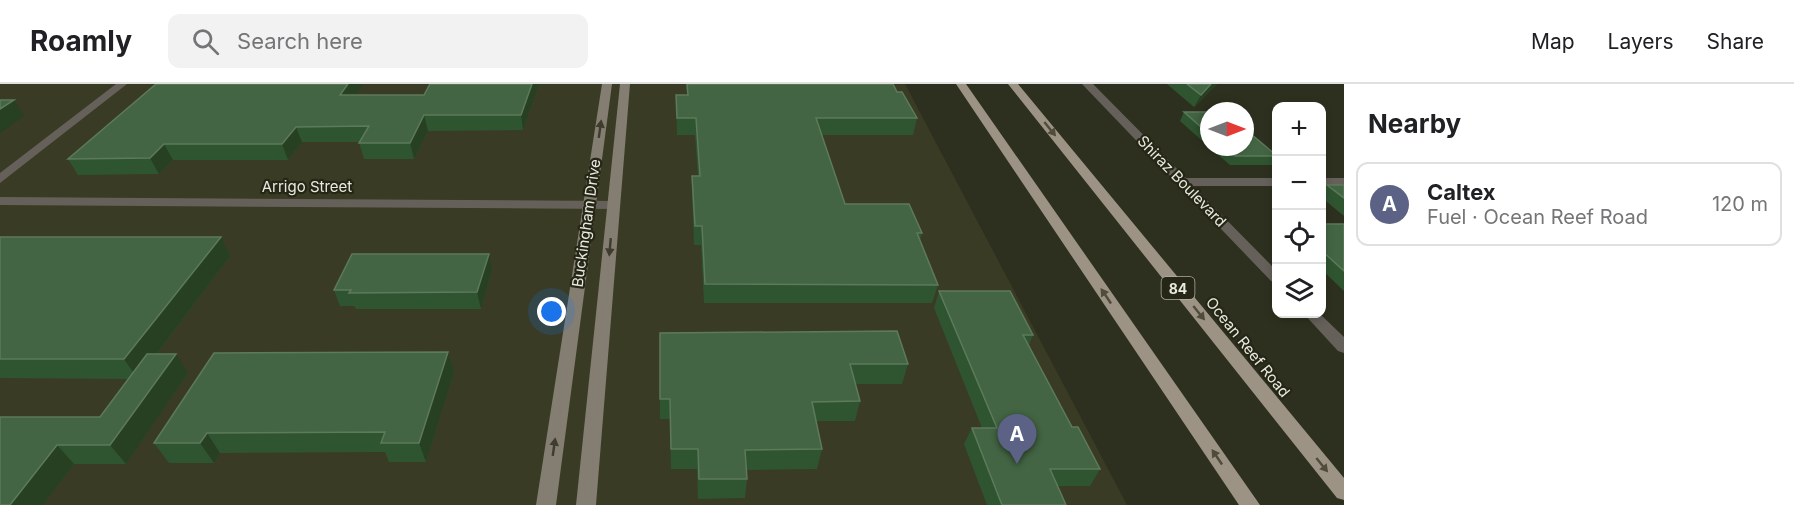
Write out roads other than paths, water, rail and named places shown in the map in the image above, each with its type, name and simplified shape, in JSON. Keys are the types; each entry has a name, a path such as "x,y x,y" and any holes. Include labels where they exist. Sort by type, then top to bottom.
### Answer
{"main road":[{"path":"961,84 1250,505"},
{"name":"Ocean Reef Road","path":"1013,84 1344,492"}],"street":[{"path":"0,179 122,84"},
{"name":"Buckingham Drive","path":"546,505 607,84"},
{"name":"Buckingham Drive","path":"586,505 625,84"},
{"name":"Shiraz Boulevard","path":"1087,84 1272,274"},
{"path":"1183,182 1272,182"},
{"path":"1326,182 1344,182"},
{"name":"Arrigo Street","path":"0,201 614,205"},
{"path":"1315,318 1344,347"}],"place":[{"name":"Caltex","path":"1017,464"}]}
